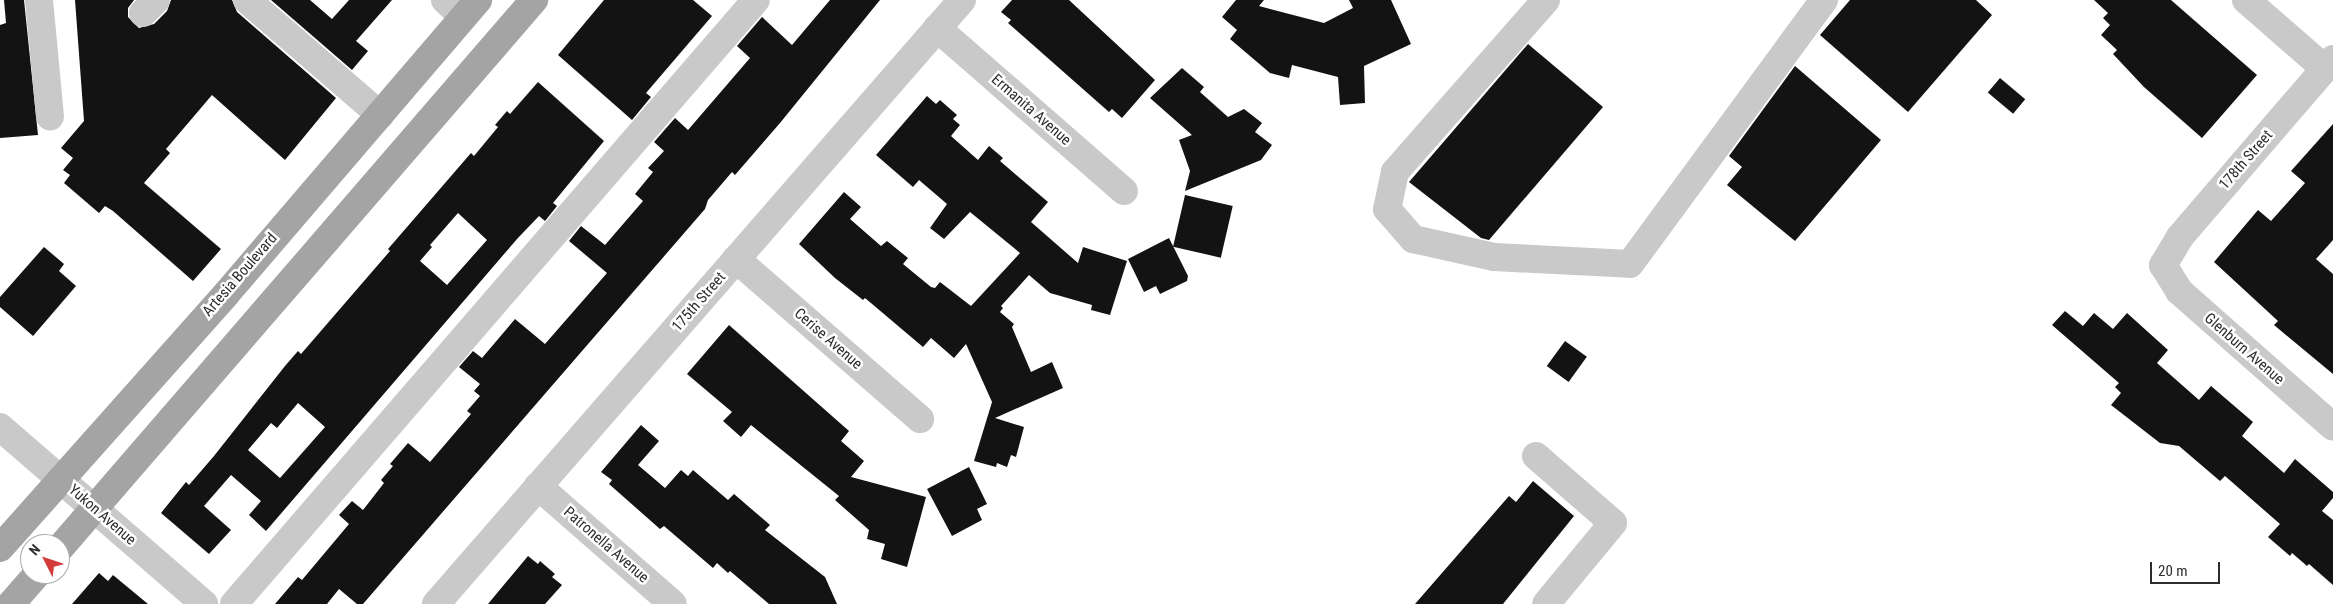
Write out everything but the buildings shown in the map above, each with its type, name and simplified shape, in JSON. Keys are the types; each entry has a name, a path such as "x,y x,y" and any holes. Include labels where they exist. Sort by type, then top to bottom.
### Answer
{"main road":[{"path":"70,537 534,0"},
{"name":"Artesia Boulevard","path":"0,548 60,478 227,293 380,114 462,6"},
{"path":"11,604 28,584"}],"street":[{"path":"39,0 50,116"},
{"path":"248,0 380,114"},
{"path":"234,604 756,0"},
{"name":"175th Street","path":"436,604 962,0"},
{"path":"1546,0 1394,172 1388,209 1413,239 1494,257 1630,264 1824,0"},
{"path":"2246,0 2329,64"},
{"name":"Ermanita Avenue","path":"937,28 1124,191"},
{"name":"178th Street","path":"2163,265 2180,237 2329,64"},
{"name":"Cerise Avenue","path":"736,259 920,420"},
{"name":"Glenburn Avenue","path":"2163,265 2179,291 2333,427"},
{"name":"Yukon Avenue","path":"0,426 95,509 192,600"},
{"path":"1536,456 1613,522 1546,604"},
{"name":"Patronella Avenue","path":"538,486 673,604"}]}
